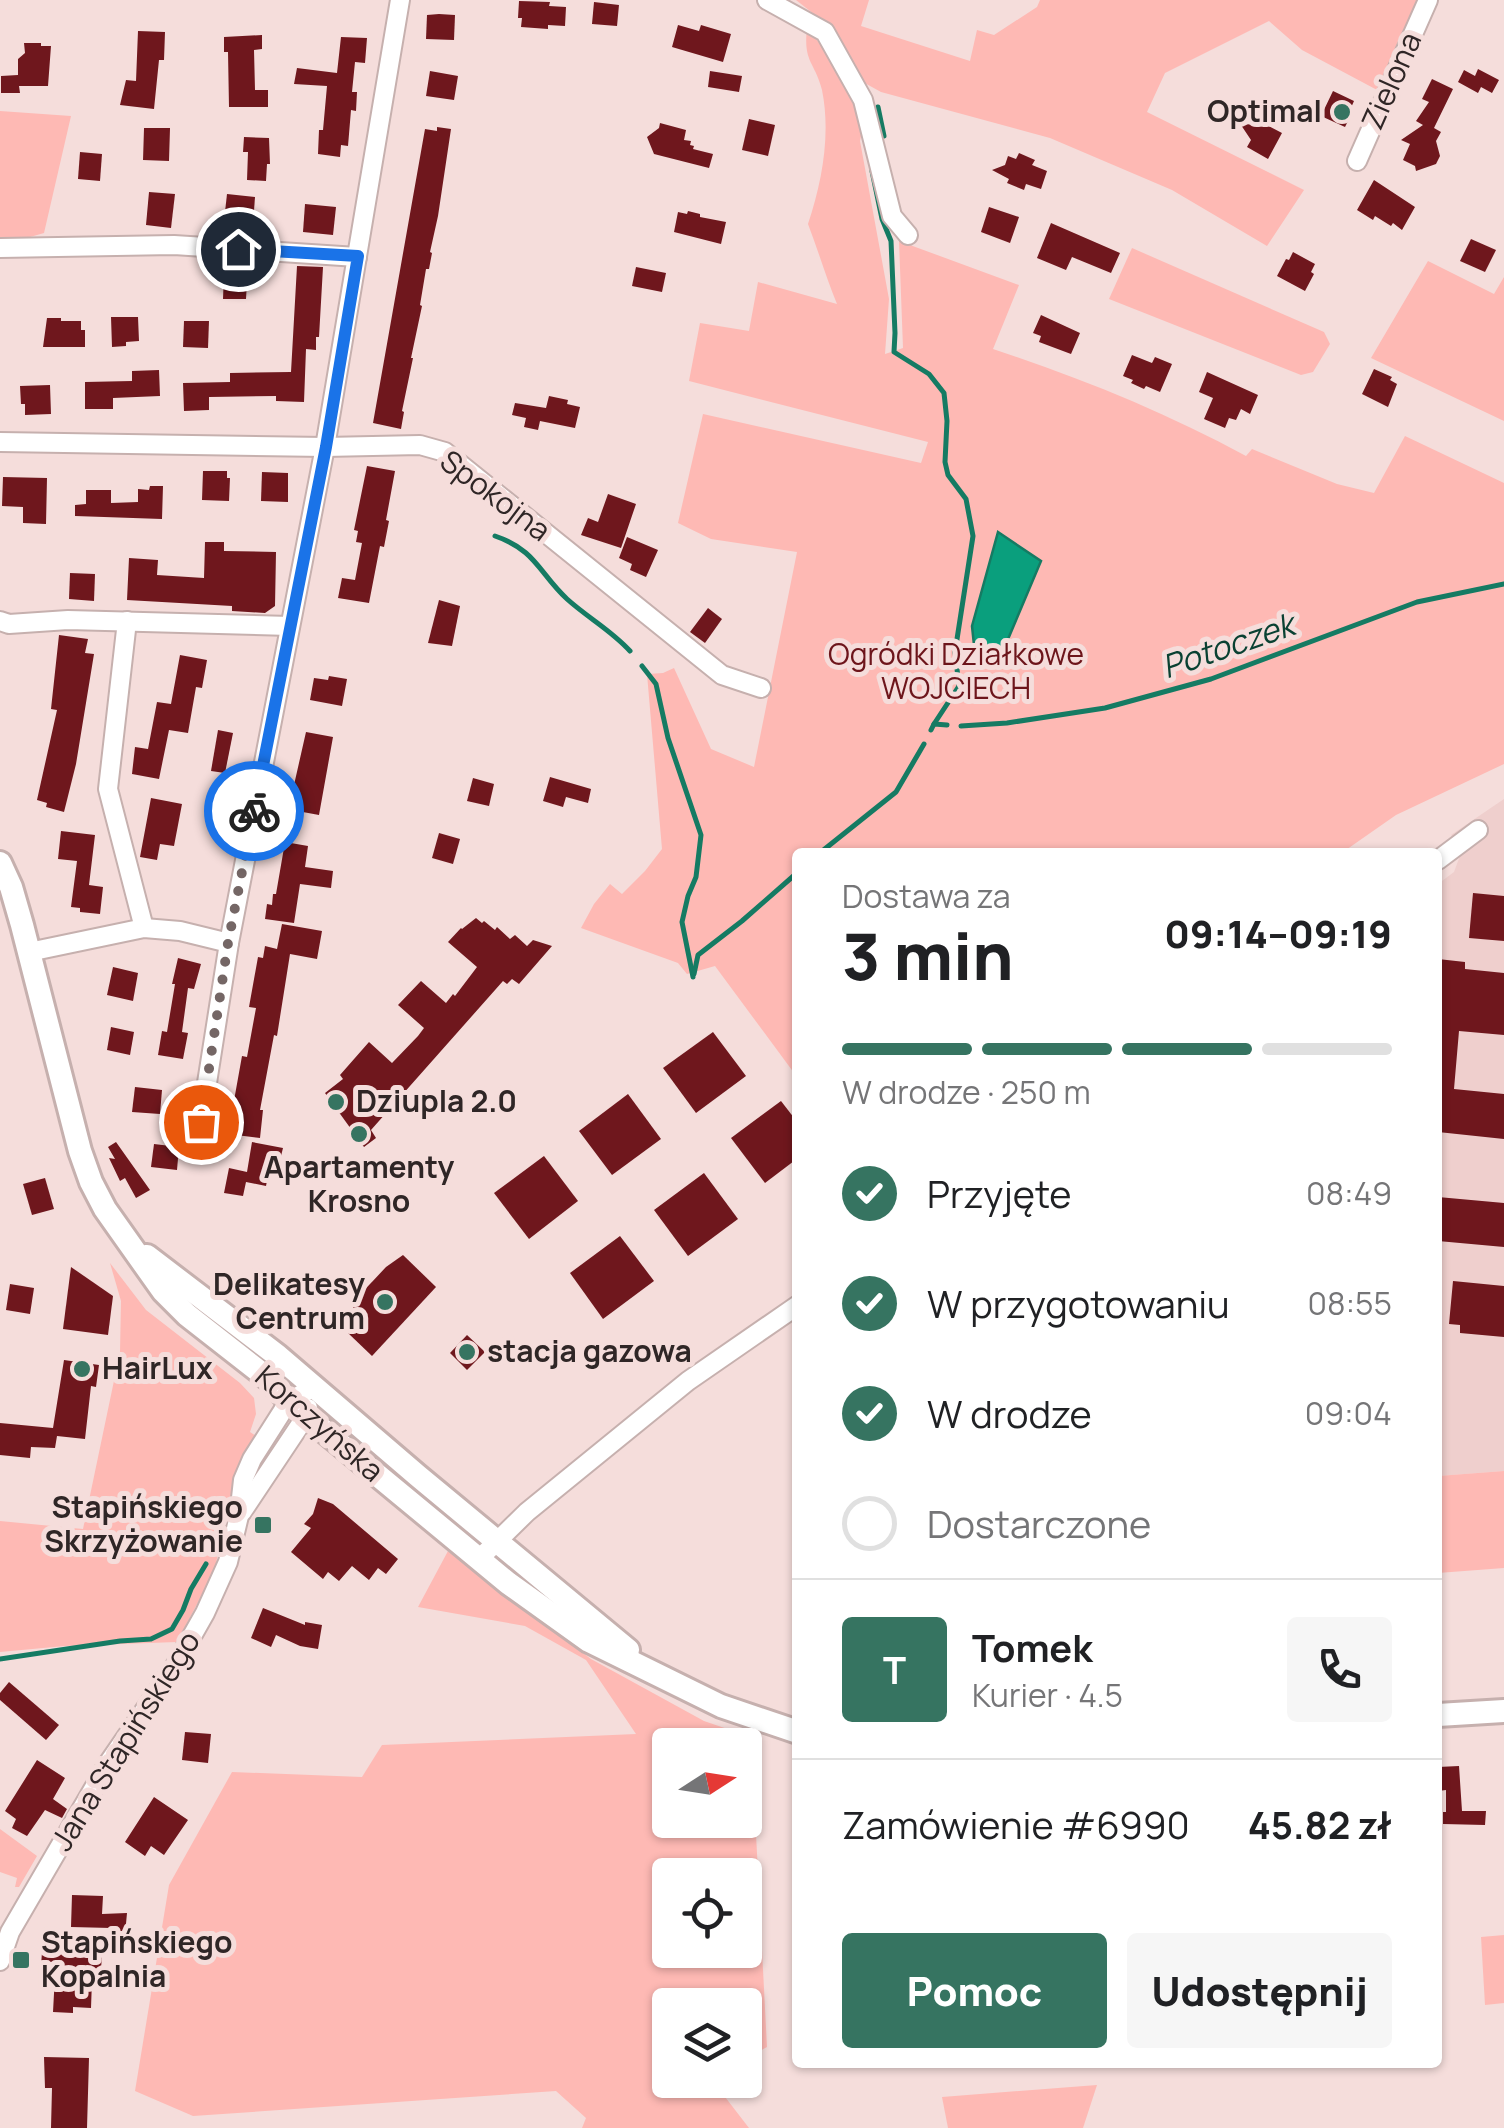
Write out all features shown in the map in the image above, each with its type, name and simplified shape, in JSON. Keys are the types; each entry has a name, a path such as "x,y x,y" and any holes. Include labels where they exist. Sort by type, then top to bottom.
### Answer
{"main road":[{"name":"Korczyńska","path":"0,863 17,906 80,1152 98,1197 163,1291 508,1583 589,1641 721,1706 792,1730"},
{"name":"Korczyńska","path":"126,1238 278,1356 658,1675"},
{"path":"1442,1714 1504,1711"}],"street":[{"path":"201,1122 228,943 326,447 400,0"},
{"path":"767,0 825,32 863,100 892,216 908,235"},
{"name":"Zielona","path":"1357,161 1428,0"},
{"path":"0,248 174,245 358,256"},
{"name":"Spokojna","path":"0,442 420,445 445,452 722,676 761,688"},
{"path":"0,621 290,626"},
{"path":"126,622 108,788 144,928"},
{"path":"1442,857 1478,830"},
{"path":"29,952 144,928 180,931 228,943"},
{"path":"479,1559 527,1512 688,1381 792,1309"},
{"name":"Jana Stapińskiego","path":"0,1960 10,1932 108,1762 175,1666 205,1612 228,1562 247,1469 314,1387"}],"shaded area":[{"path":"998,532 1041,561 1006,644 999,650 985,652 974,645 972,626"},
{"path":"1504,799 1504,1471 1442,1476 1442,881 1454,872 1461,853 1451,835"}],"green space":[{"path":"796,0 869,0 861,26 970,61 977,30 994,35 1037,7 1040,0 1423,0 1379,91 1302,50 1269,21 1165,73 1147,112 1304,190 1267,246 1172,190 1050,138 881,92 861,81 829,26"},
{"name":"Ogródki Działkowe WOJCIECH","path":"807,29 829,54 864,122 860,141 889,299 885,354 903,348 899,241 1019,285 993,349 1122,397 1246,456 1252,449 1337,484 1374,493 1405,436 1504,483 1504,764 1396,815 1349,848 792,848 792,1070 715,966 687,974 678,963 581,928 610,884 622,894 662,849 647,674 674,668 711,749 754,767 797,552 711,539 678,523 703,414 921,463 928,442 689,381 700,323 749,331 758,282 837,304 808,224 821,175 826,124 822,90 807,49"},
{"path":"0,111 71,116 44,233 0,237"},
{"path":"1132,248 1324,332 1330,344 1313,372 1301,375 1109,299"},
{"path":"1428,261 1494,294 1504,277 1504,421 1371,358"},
{"path":"110,1263 146,1310 254,1398 256,1414 250,1432 256,1436 236,1475 214,1572 177,1642 0,1652 0,1521 83,1529 120,1352 121,1301"},
{"path":"1504,1471 1504,1568 1442,1573 1442,1476"},
{"path":"448,1551 591,1659 704,1721 725,1728 652,1728 652,1838 756,1838 757,1858 652,1858 652,1968 762,1968 762,1950 767,2047 762,2050 762,1988 652,1988 652,2098 726,2098 749,2128 582,2128 586,2118 556,2091 193,2116 135,2091 169,1885 232,1772 362,1777 382,1745 636,1734 586,1660 525,1626 418,1607"},
{"path":"0,1829 37,1856 19,1887 15,1887 17,1878 0,1872"},
{"path":"1504,1935 1504,2003 1485,2005 1481,1937"},
{"path":"1097,2085 1083,2128 948,2128 942,2097"}],"building":[{"path":"519,1 566,7 565,26 521,27"},
{"path":"594,2 619,5 617,26 592,24"},
{"path":"427,15 455,15 454,40 426,39"},
{"path":"678,25 699,31 701,25 731,34 723,62 672,47"},
{"path":"138,31 165,32 154,109 120,105 126,80 136,81"},
{"path":"262,35 262,49 254,50 255,90 268,90 268,107 229,107 224,37"},
{"path":"341,37 367,38 365,63 355,62 352,92 357,92 356,111 351,110 348,146 341,145 340,157 318,154 327,86 294,84 297,68 337,73"},
{"path":"24,43 51,46 48,86 19,86 20,93 1,93 1,76 18,75"},
{"path":"1478,69 1499,80 1492,93 1481,87 1478,93 1458,82 1464,70 1475,76"},
{"path":"430,71 458,76 454,100 426,96"},
{"path":"710,71 742,76 739,92 708,87"},
{"path":"1432,79 1453,89 1434,128 1441,132 1436,141 1440,156 1436,164 1416,171 1415,166 1403,160 1410,144 1401,140 1423,125 1416,121 1429,102 1422,99"},
{"path":"1333,91 1354,101 1345,127 1321,116"},
{"path":"749,119 775,125 768,156 742,150"},
{"path":"1255,119 1282,133 1268,159 1247,147 1251,140 1241,125 1252,124"},
{"path":"660,123 686,130 684,140 691,141 693,149 713,154 709,168 654,154 647,137"},
{"path":"437,127 451,129 401,429 373,423 425,129 437,131"},
{"path":"144,128 170,128 169,161 143,160"},
{"path":"244,137 269,138 266,181 247,180"},
{"path":"80,152 102,154 100,181 78,179"},
{"path":"1019,153 1035,160 1032,165 1047,171 1041,189 1026,184 1024,190 1007,183 1009,179 992,170 1005,165 1008,156 1016,159"},
{"path":"1374,180 1415,207 1402,230 1357,210"},
{"path":"149,192 175,194 171,228 146,225"},
{"path":"227,194 255,197 253,224 224,221"},
{"path":"305,204 336,207 333,235 303,232"},
{"path":"989,207 1019,217 1010,243 981,232"},
{"path":"688,211 726,222 721,244 674,232 678,212"},
{"path":"1051,223 1120,253 1111,273 1072,257 1066,270 1037,258"},
{"path":"1471,239 1496,250 1485,272 1460,261"},
{"path":"1293,252 1315,264 1305,291 1277,276"},
{"path":"234,266 248,266 246,299 223,299 224,272 234,272"},
{"path":"297,266 323,267 319,337 316,350 306,349 304,402 276,401 276,396 209,397 209,410 184,411 183,383 230,382 230,373 291,372"},
{"path":"636,267 666,273 662,292 632,286"},
{"path":"1041,315 1080,333 1071,354 1039,342 1041,336 1033,333"},
{"path":"111,317 138,317 139,341 112,347"},
{"path":"47,318 81,321 85,347 43,347"},
{"path":"184,321 209,321 208,348 183,347"},
{"path":"1132,355 1152,363 1155,357 1172,364 1160,392 1146,386 1144,389 1123,376"},
{"path":"1374,369 1392,377 1390,380 1397,384 1388,407 1362,394"},
{"path":"159,370 160,396 113,398 113,409 85,409 85,382 132,381 132,371"},
{"path":"1207,372 1258,395 1250,414 1241,409 1236,420 1229,418 1225,428 1204,419 1213,398 1199,392"},
{"path":"50,385 51,414 25,415 20,386"},
{"path":"549,396 580,407 575,428 540,421 538,430 524,427 526,418 512,415 515,403 546,408"},
{"path":"367,466 395,471 384,547 380,546 369,603 338,598 342,578 355,580 362,543 356,542 358,531 354,530"},
{"path":"203,471 227,471 229,501 202,500"},
{"path":"262,472 288,473 288,502 261,501"},
{"path":"3,477 47,478 46,524 23,523 23,507 2,506"},
{"path":"150,486 163,486 162,519 75,516 75,505 86,504 86,490 111,490 111,503 138,502 138,489 149,490"},
{"path":"608,494 636,504 621,548 581,535 588,518 598,522"},
{"path":"627,537 658,550 646,577 630,570 632,564 619,558"},
{"path":"205,542 224,542 224,551 276,552 275,606 265,613 232,611 232,606 127,600 129,558 158,560 157,575 204,578"},
{"path":"70,573 95,574 94,601 69,599"},
{"path":"439,600 460,606 452,646 428,643"},
{"path":"708,608 722,619 705,643 690,632"},
{"path":"59,635 88,639 85,653 94,654 64,812 37,800 57,710 51,709"},
{"path":"180,655 207,660 202,688 196,687 188,733 169,730 159,779 132,774 135,747 148,749 157,702 171,704"},
{"path":"329,676 347,679 342,706 310,700 314,678 328,680"},
{"path":"218,730 233,733 225,773 211,771"},
{"path":"306,732 333,737 319,815 292,810 293,805 283,803 286,784 294,785"},
{"path":"550,777 591,789 588,803 566,797 563,807 543,801"},
{"path":"473,778 494,784 489,806 467,801"},
{"path":"151,798 182,804 174,846 160,844 157,860 140,857"},
{"path":"61,831 95,835 89,885 103,887 100,914 71,907 77,861 58,859"},
{"path":"439,833 460,839 453,864 432,858"},
{"path":"285,842 308,846 305,867 333,871 331,888 300,884 294,923 265,919 267,904 272,905 276,894"},
{"path":"1473,893 1504,896 1504,941 1469,938"},
{"path":"476,918 495,930 497,927 510,939 515,935 527,946 533,940 552,946 519,984 512,979 507,984 503,981 371,1130 376,1138 364,1147 325,1093 343,1079 340,1075 369,1042 392,1063 418,1036 424,1028 398,1005 421,981 446,1003 455,996 477,967 448,942"},
{"path":"282,924 322,931 317,959 290,954 260,1110 260,1138 228,1134 242,1056 247,1057 256,1008 249,1007 258,957 263,958 265,946 277,949"},
{"path":"178,958 201,964 194,989 188,988 182,1032 188,1033 183,1059 158,1055 162,1031 167,1032"},
{"path":"1442,959 1465,962 1465,969 1504,973 1504,1035 1459,1031 1454,1089 1504,1094 1504,1139 1442,1132"},
{"path":"113,967 138,973 133,1001 107,995"},
{"path":"111,1027 134,1032 130,1055 107,1050"},
{"path":"713,1032 746,1076 696,1113 663,1068"},
{"path":"135,1087 162,1090 160,1114 132,1112"},
{"path":"628,1094 661,1139 612,1175 579,1131"},
{"path":"781,1101 792,1115 792,1163 765,1183 731,1138"},
{"path":"116,1142 150,1190 136,1198 125,1178 120,1181 109,1158 115,1159 108,1147"},
{"path":"252,1142 283,1148 277,1172 269,1170 266,1186 246,1182 243,1196 224,1193 229,1168 247,1172"},
{"path":"154,1144 179,1147 177,1170 151,1167"},
{"path":"544,1156 578,1201 529,1239 494,1193"},
{"path":"704,1173 738,1219 688,1256 654,1210"},
{"path":"45,1178 54,1209 32,1215 23,1184"},
{"path":"1442,1197 1504,1203 1504,1247 1442,1241"},
{"path":"620,1236 654,1281 603,1319 570,1273"},
{"path":"403,1255 436,1287 372,1356 348,1333 355,1300"},
{"path":"71,1267 113,1296 108,1335 63,1329"},
{"path":"1453,1281 1504,1286 1504,1337 1460,1333 1460,1325 1449,1324"},
{"path":"10,1284 34,1288 30,1314 6,1310"},
{"name":"stacja gazowa","path":"467,1335 485,1352 467,1370 450,1353"},
{"path":"64,1360 99,1365 96,1387 91,1386 85,1439 57,1436 55,1448 31,1447 30,1458 0,1455 0,1423 53,1428"},
{"path":"318,1498 333,1504 398,1559 386,1574 378,1568 369,1580 352,1566 339,1581 328,1572 323,1579 291,1552 311,1528 304,1524 313,1514"},
{"path":"263,1608 305,1625 322,1625 318,1649 276,1635 271,1647 251,1638"},
{"path":"9,1682 59,1725 46,1740 0,1700 0,1693"},
{"path":"185,1732 211,1734 208,1763 182,1760"},
{"path":"37,1760 65,1778 53,1799 67,1809 62,1818 45,1810 27,1836 12,1828 16,1819 5,1811"},
{"path":"1459,1766 1462,1811 1486,1811 1485,1825 1443,1824 1446,1790 1442,1790 1442,1767"},
{"path":"154,1797 188,1820 164,1855 151,1846 145,1856 125,1842"},
{"path":"72,1895 103,1896 102,1914 127,1913 124,1945 109,1944 111,1928 71,1927"},
{"path":"42,1952 102,1956 100,1981 92,1980 91,2008 73,2007 73,2013 53,2012 55,1975 44,1975"},
{"path":"44,2057 89,2058 87,2128 51,2128 52,2088 45,2088"}],"waterway":[{"path":"878,107 884,136"},
{"path":"872,171 891,241 894,352 929,374 944,393 945,462 948,475 966,499 973,536 955,652 959,686 934,724"},
{"path":"495,536 520,548 567,599 630,651"},
{"name":"Potoczek","path":"961,726 1105,708 1211,679 1417,602 1504,584"},
{"path":"642,666 656,684 668,738 701,835 696,877 682,922 693,977"},
{"name":"Potoczek","path":"931,730 934,724 947,725"},
{"name":"Potoczek","path":"826,848 896,792 924,744"},
{"name":"Potoczek","path":"694,974 698,955 792,877"},
{"name":"Potoczek","path":"0,1659 151,1639 172,1629 206,1564"}],"way so far":[{"path":"201,1122 228,943 254,811"}],"place":[{"name":"Optimal","path":"1342,112"},
{"name":"Dziupla 2.0","path":"336,1102"},
{"name":"Apartamenty Krosno","path":"359,1134"},
{"name":"Delikatesy Centrum","path":"385,1302"},
{"name":"stacja gazowa","path":"467,1352"},
{"name":"HairLux","path":"82,1369"},
{"name":"Stapińskiego Skrzyżowanie","path":"263,1525"},
{"name":"Stapińskiego Kopalnia","path":"21,1960"}],"route":[{"path":"238,249 358,256 326,447 254,811"}]}
